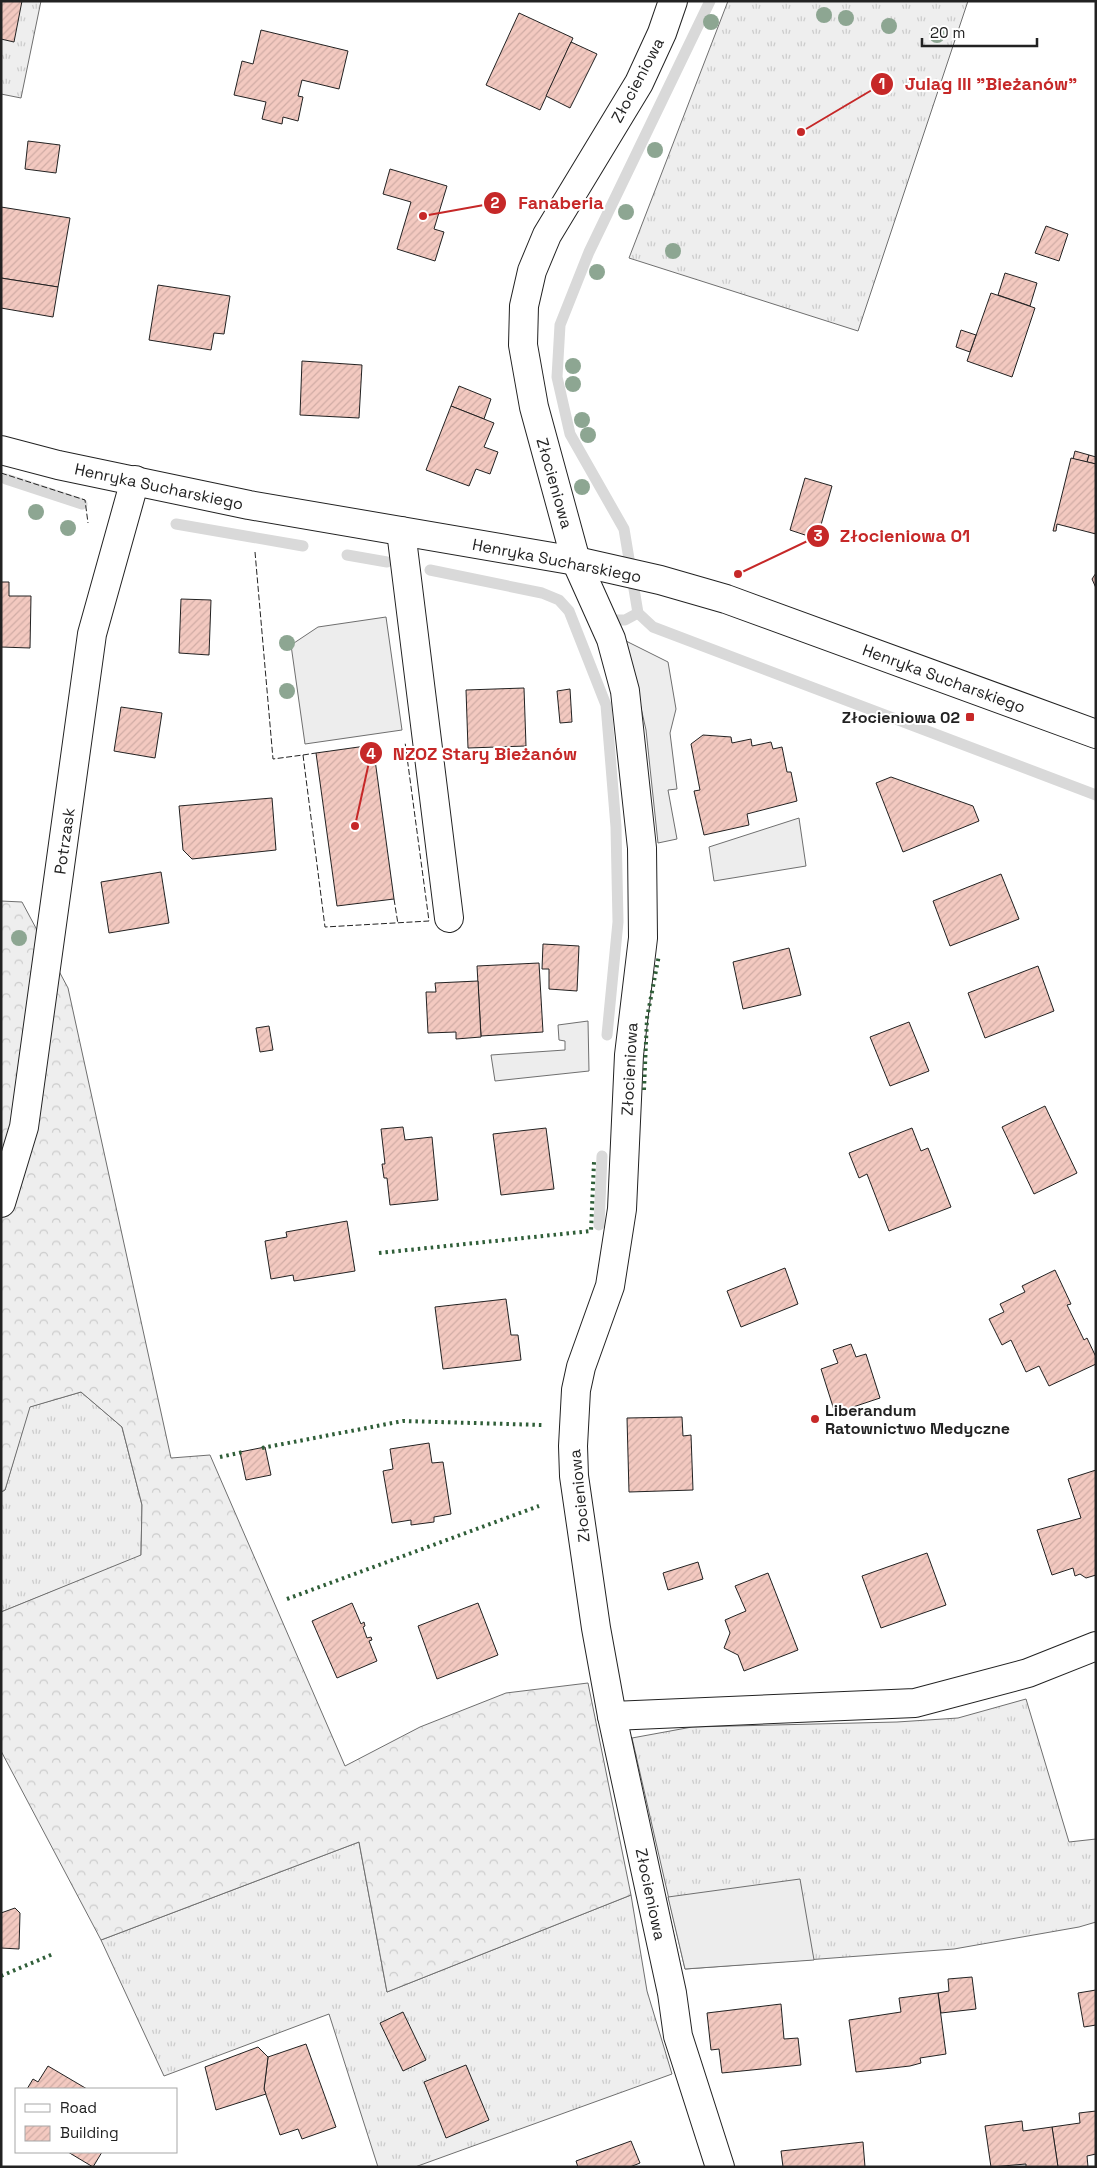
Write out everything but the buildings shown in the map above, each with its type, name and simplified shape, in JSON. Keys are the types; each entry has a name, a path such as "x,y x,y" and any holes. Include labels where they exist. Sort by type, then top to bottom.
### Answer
{"street":[{"name":"Złocieniowa","path":"673,1 662,33 639,83 547,235 532,271 524,306 523,345 526,372 576,561 611,639 625,691 643,876 643,938 629,1055 622,1209 610,1286 581,1366 576,1390 573,1446 575,1485 596,1628 612,1716 672,1993 678,2036 720,2167"},
{"name":"Henryka Sucharskiego","path":"1,450 249,504 576,561 660,580 726,599 1096,734"},
{"name":"Potrzask","path":"1,1203 24,1126 92,634 135,480"},
{"path":"401,531 449,918"},
{"path":"612,1716 915,1702 1028,1673 1096,1646"}],"green space":[{"path":"1,1 41,1 21,98 1,94"},
{"path":"728,1 968,1 858,331 629,258"},
{"path":"1,901 22,902 68,988 171,1458 210,1455 345,1766 420,1727 506,1693 588,1683 631,1895 387,1992 359,1842 101,1940 1,1751 1,1612 141,1555 142,1505 122,1427 81,1392 30,1407 5,1490 1,1492"},
{"path":"81,1392 122,1427 142,1505 141,1556 1,1612 1,1492 5,1490 29,1407"},
{"path":"1026,1699 1069,1842 1096,1839 1096,1922 1079,1927 954,1949 685,1969 632,1738 692,1727 897,1722 958,1718"},
{"path":"359,1842 387,1992 631,1895 647,1991 672,2074 415,2167 378,2167 329,2014 164,2076 101,1940"}],"shaded area":[{"path":"386,617 402,730 305,744 291,645 318,627"},
{"path":"626,641 668,662 676,709 670,733 677,789 668,790 677,839 658,843 646,730"},
{"path":"799,818 806,866 714,881 709,847"},
{"path":"588,1021 589,1071 495,1081 491,1055 565,1050 565,1041 559,1040 558,1025"},
{"path":"800,1879 814,1960 685,1969 668,1897"}],"waterway":[{"path":"710,1 589,252 560,325 557,377 570,434 624,529 638,613 653,627 1096,795"},
{"path":"6,479 82,504"},
{"path":"176,524 303,546"},
{"path":"347,555 387,562"},
{"path":"430,570 542,593 559,600 569,611 606,705 616,827 618,922 607,1035"},
{"path":"614,620 625,620 638,613"},
{"path":"599,1225 602,1156"}],"hedge":[{"path":"644,1090 647,1018 659,955"},
{"path":"379,1253 591,1231 594,1162"},
{"path":"262,1448 403,1421 542,1425"},
{"path":"220,1457 243,1452"},
{"path":"287,1599 539,1506"},
{"path":"1,1976 53,1954"}],"fence":[{"path":"1,473 85,500 88,523"},
{"path":"255,552 273,759 303,755 325,927 429,921 405,742"},
{"path":"303,755 316,753"},
{"path":"394,899 398,924"}],"place":[{"name":"Julag III \"Bieżanów\"","path":"801,132"},
{"name":"Fanaberia","path":"423,216"},
{"name":"Złocieniowa 01","path":"738,574"},
{"name":"Złocieniowa 02","path":"970,717"},
{"name":"NZOZ Stary Bieżanów","path":"355,826"},
{"name":"Liberandum Ratownictwo Medyczne","path":"815,1419"}]}
